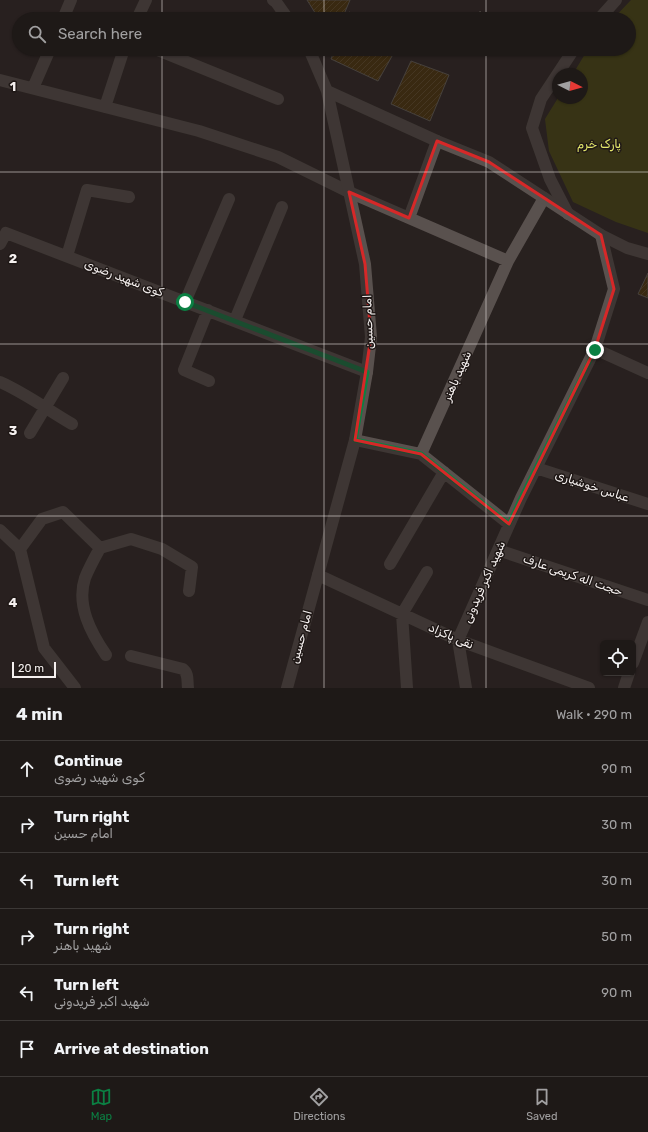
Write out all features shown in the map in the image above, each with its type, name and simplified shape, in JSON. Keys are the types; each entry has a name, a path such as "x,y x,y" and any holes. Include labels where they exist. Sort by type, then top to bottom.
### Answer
{"street":[{"path":"66,12 71,0"},
{"path":"140,12 146,0"},
{"path":"273,0 283,12"},
{"path":"605,12 616,0"},
{"path":"33,88 47,56"},
{"path":"105,107 122,56"},
{"path":"172,56 278,99"},
{"name":"امام حسین","path":"287,688 355,440 367,372 371,337 365,264 350,192 327,91 311,56"},
{"path":"568,214 550,179 532,128 541,99 569,56"},
{"path":"0,80 199,131 278,157 350,192 508,262"},
{"path":"327,91 437,141 489,162 601,235 626,248 648,254"},
{"path":"409,218 437,141"},
{"path":"67,256 87,190 130,197"},
{"name":"شهید باهنر","path":"421,454 508,262 544,198"},
{"path":"185,302 229,199"},
{"path":"234,320 282,207"},
{"name":"کوی شهید رضوی","path":"0,244 6,233 367,372"},
{"name":"شهید اکبر فریدونی","path":"458,640 509,524 595,350 614,289 601,235"},
{"path":"208,310 184,370 209,382"},
{"path":"595,350 648,373"},
{"path":"30,433 63,378"},
{"path":"0,382 18,390 44,408 72,424"},
{"path":"355,440 421,454 509,524"},
{"name":"عباس خوشیاری","path":"536,468 648,504"},
{"path":"390,564 444,472"},
{"path":"20,549 42,519 63,512 100,548"},
{"path":"0,530 20,549 44,648 75,688"},
{"path":"106,656 93,636 82,604 85,579 100,548 131,539 162,549 192,567 189,591"},
{"name":"حجت اله کریمی عارف","path":"498,550 648,600"},
{"path":"407,688 402,614 427,572"},
{"name":"نقی پاکزاد","path":"318,575 458,640 589,688"},
{"path":"636,655 648,622"},
{"path":"458,640 466,688"},
{"path":"131,656 183,669 186,671 188,688"},
{"path":"624,688 628,676"}],"highlighted area":[{"path":"437,141 489,162 601,235 614,289 595,349 509,524 421,454 355,440 371,337 365,264 349,192 409,218"}],"green space":[{"name":"پارک خرم","path":"631,0 648,0 648,233 616,222 573,202 549,151 545,119 554,104 588,104 588,68 577,68 584,56 636,56 636,12 620,12"}],"building":[{"path":"307,0 350,0 345,12 315,12"},
{"path":"332,56 392,56 378,81 331,59"},
{"path":"411,61 449,75 430,121 391,104"},
{"path":"648,273 648,298 638,294"}],"route":[{"path":"185,302 367,372 355,440 421,454 509,524 595,350"}]}
